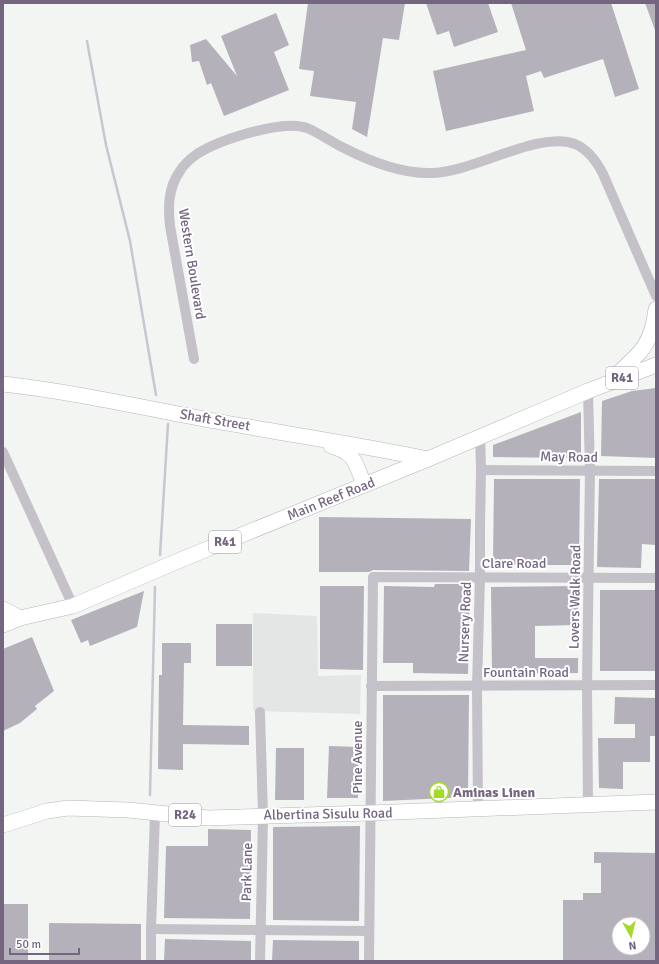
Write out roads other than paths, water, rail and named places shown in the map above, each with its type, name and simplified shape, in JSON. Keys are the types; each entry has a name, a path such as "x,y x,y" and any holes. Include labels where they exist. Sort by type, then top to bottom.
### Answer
{"main road":[{"path":"608,383 633,362 645,346 653,328 656,309"},
{"name":"Main Reef Road","path":"3,625 20,618 73,606 178,561 428,459 480,435 656,365"},
{"name":"Shaft Street","path":"3,384 47,389 371,447 428,459"},
{"path":"304,436 317,443 346,451 353,459 364,485"},
{"path":"3,609 20,618"},
{"name":"Albertina Sisulu Road","path":"3,825 47,811 68,808 155,812 208,818 656,802"}],"street":[{"name":"Western Boulevard","path":"194,359 170,226 168,207 174,182 187,162 197,154 216,144 272,127 286,125 307,128 352,152 392,168 432,174 455,170 533,144 549,141 574,144 585,150 600,167 656,296"},
{"name":"Lovers Walk Road","path":"588,391 590,471 587,686 588,805"},
{"name":"Nursery Road","path":"478,809 477,687 480,577 480,435"},
{"path":"3,452 73,606"},
{"name":"May Road","path":"481,470 656,472"},
{"name":"Clare Road","path":"373,577 656,578"},
{"name":"Pine Avenue","path":"369,961 373,577"},
{"name":"Fountain Road","path":"371,686 477,687 656,685"},
{"name":"Park Lane","path":"260,712 263,816 260,961"},
{"path":"152,961 151,930 155,812"},
{"path":"151,930 369,931"}],"waterway":[{"path":"87,41 106,145 130,241 156,395"},
{"path":"160,555 168,424"},
{"path":"150,795 155,587"}],"place":[{"name":"Aminas Linen","path":"439,792"}]}
